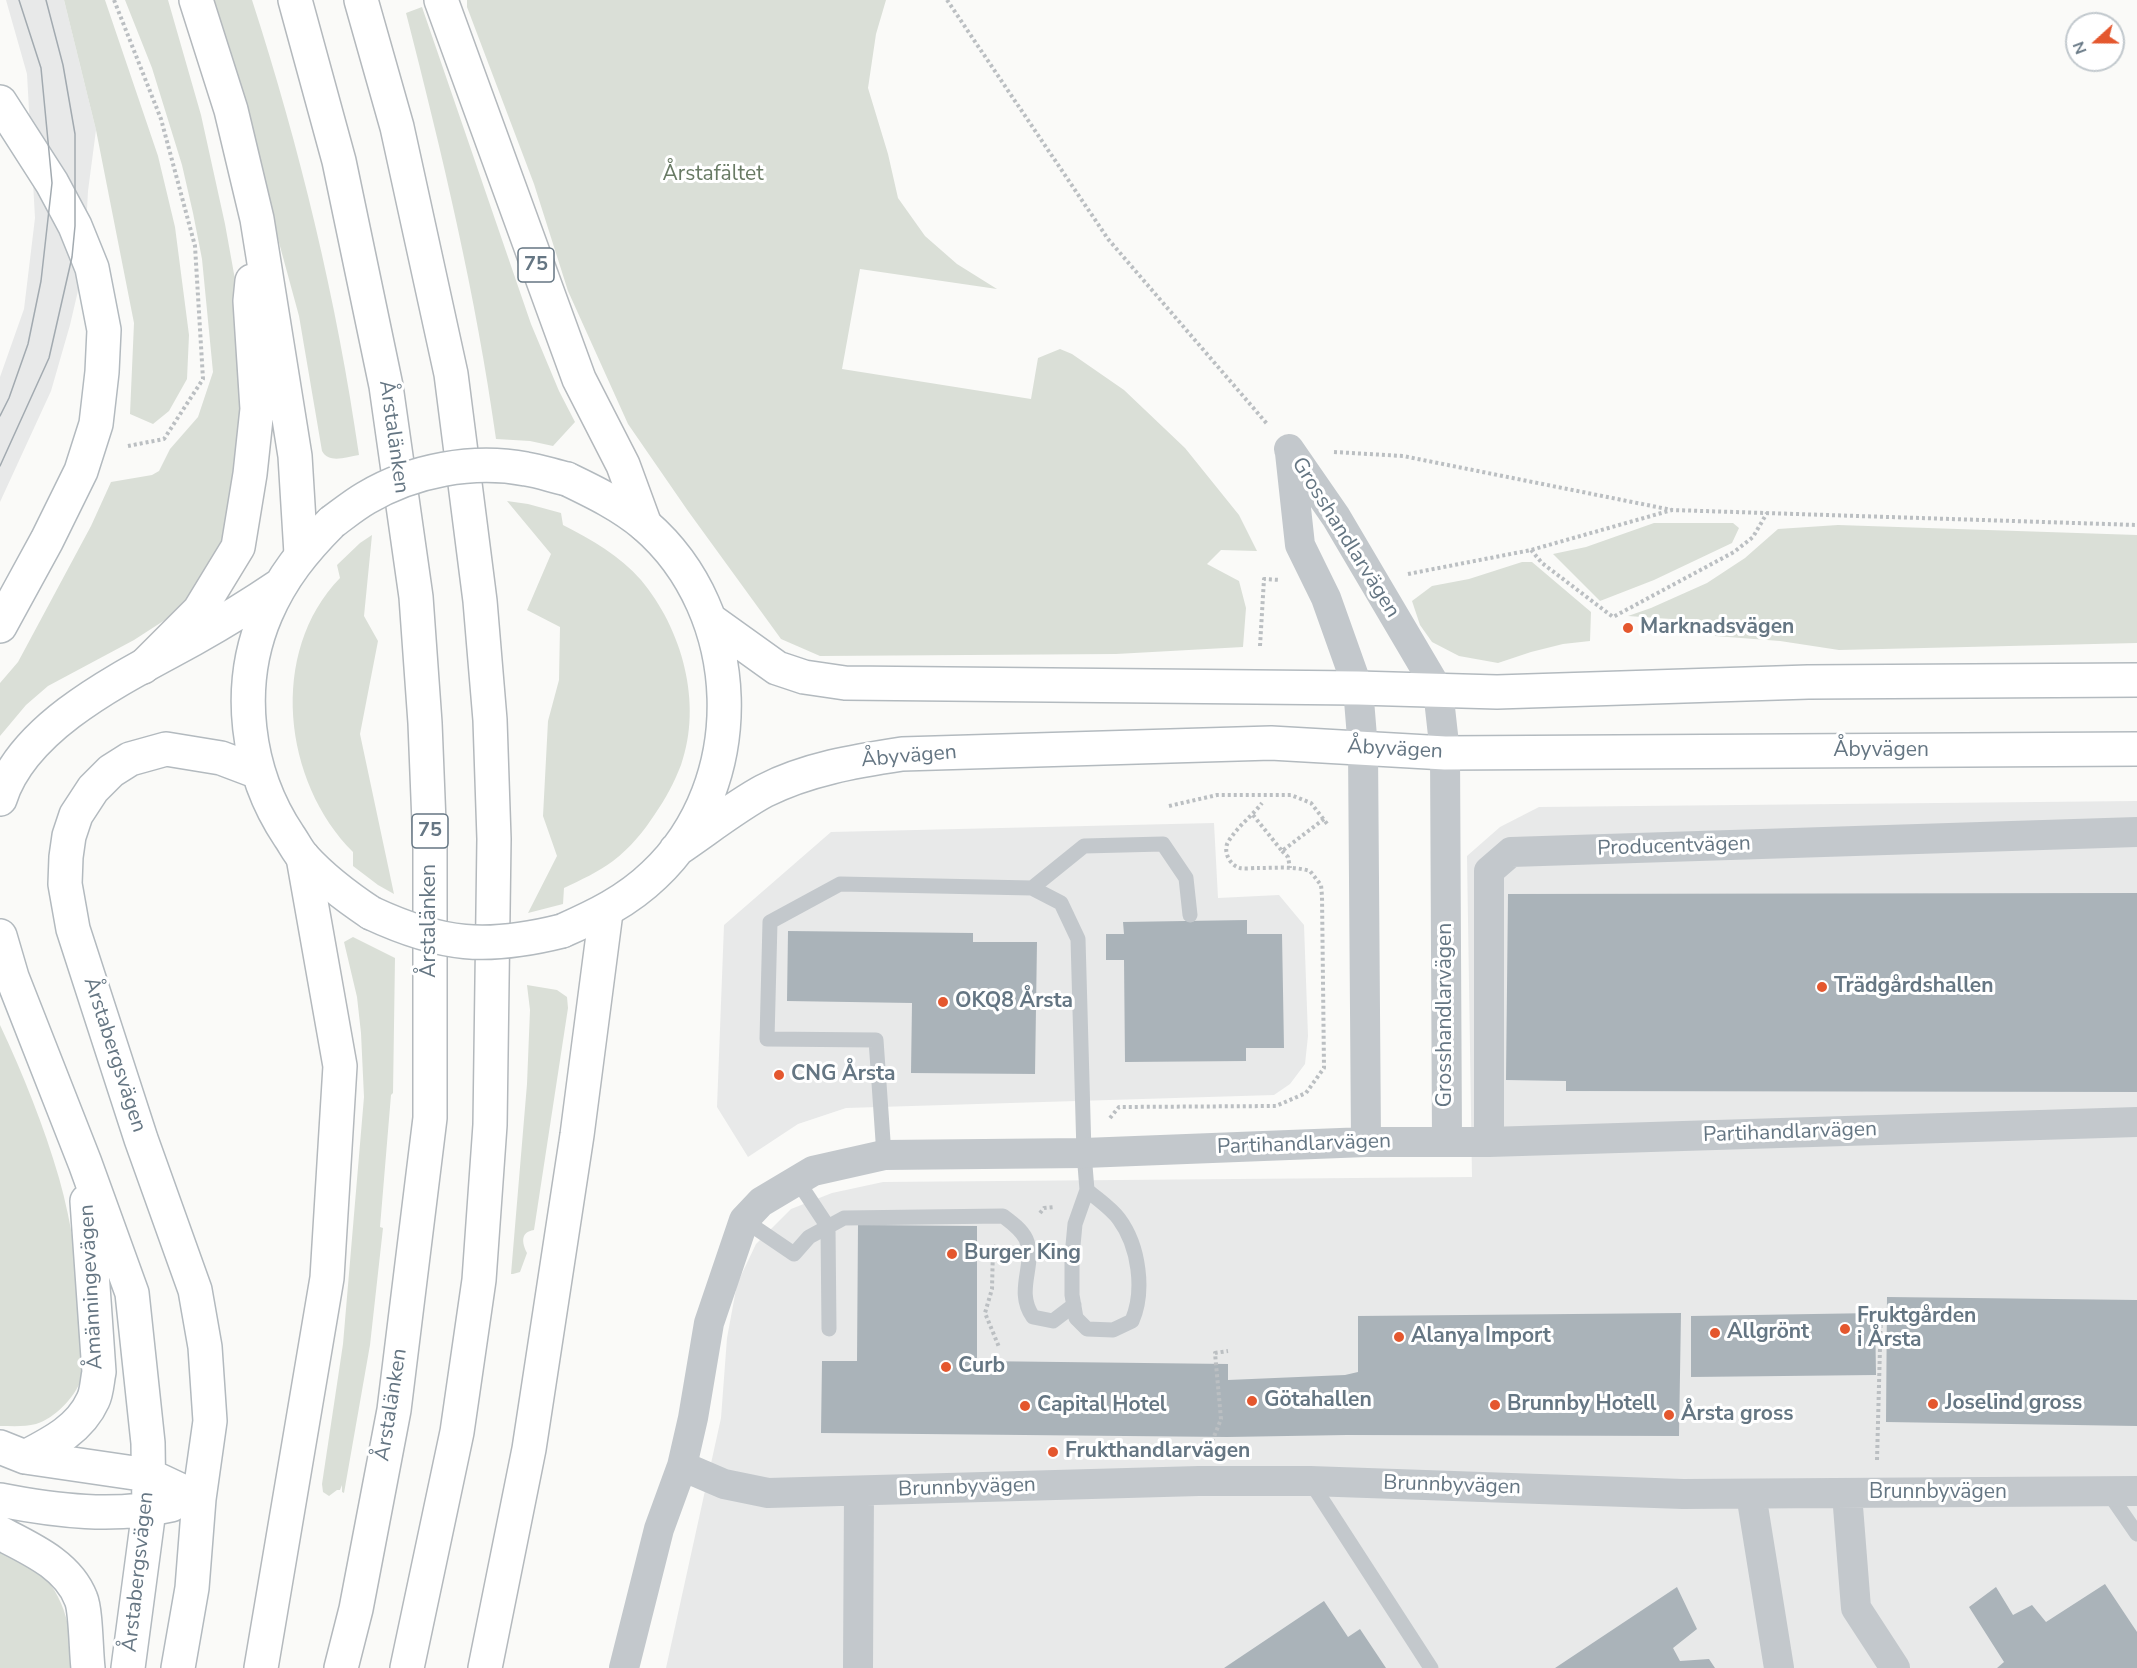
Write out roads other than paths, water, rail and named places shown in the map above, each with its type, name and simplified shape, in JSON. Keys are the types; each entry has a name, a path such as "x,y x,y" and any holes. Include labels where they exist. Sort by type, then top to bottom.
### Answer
{"main road":[{"path":"196,0 231,110 257,219 295,456 301,554"},
{"name":"Årstalänken","path":"295,0 339,161 386,386 416,597 425,723 430,848 430,1118 394,1410 356,1609 341,1668"},
{"path":"361,0 397,126 451,374 480,601 490,720 494,827 490,1125 479,1280 457,1432 407,1668"},
{"name":"75","path":"441,0 579,379 623,465 645,525"},
{"path":"0,102 52,183 75,226 92,268 104,330 96,424 81,471 47,540 0,626"},
{"path":"143,667 199,611 238,547 250,474 256,409 250,301 257,219"},
{"path":"485,465 516,468 567,479 604,496 645,525 668,549 692,583 710,620 721,659 725,699 723,740 713,779 698,816 676,850 656,873 606,912 562,932 524,941 484,943 455,941 407,930 371,913 338,891 303,857 276,817 258,772 251,741 248,709 249,677 255,645 265,615 279,586 301,554 332,522 375,494 403,480 443,469 485,465"},
{"path":"0,799 5,783 34,743 85,700 231,618 279,586"},
{"path":"710,620 777,668 804,677 845,683 1358,688 1497,692 1808,682 2137,680"},
{"name":"Åbyvägen","path":"676,850 764,791 808,774 854,761 903,754 1271,743 1445,753 2137,749"},
{"name":"Årstabergsvägen","path":"178,1668 192,1588 199,1499 210,1421 205,1347 195,1290 141,1139 73,929 65,884 66,857 69,836 76,815 87,798 111,771 130,759 166,749 221,758 258,772"},
{"path":"261,1668 327,1278 340,1066 303,857"},
{"path":"485,1668 529,1449 577,1135 606,912"},
{"name":"Årstabergsvägen","path":"0,936 12,977 85,1163 132,1293 148,1443 149,1510 128,1668"},
{"name":"Åmänningevägen","path":"13,1452 56,1441 80,1422 94,1398 99,1372 85,1163"},
{"name":"Årstabergsvägen","path":"13,1452 148,1475 199,1499"},
{"path":"0,1500 50,1509 99,1512 149,1510 199,1499"},
{"path":"0,1533 31,1549 67,1574 82,1600 88,1668"}],"street":[{"name":"Grosshandlarvägen","path":"1366,1142 1363,749 1358,688 1326,598 1300,544 1289,449 1336,517 1438,690 1445,753 1447,1142"},
{"name":"Producentvägen","path":"1489,1142 1489,872 1511,852 2137,832"},
{"name":"Partihandlarvägen","path":"624,1668 659,1529 682,1466 693,1418 709,1323 744,1220 761,1202 813,1171 884,1155 1084,1152 1366,1142 1489,1142 2137,1122"},
{"name":"Brunnbyvägen","path":"682,1466 724,1484 768,1493 1199,1481 1310,1481 1671,1494 2137,1491"},
{"path":"858,1668 859,1492"},
{"path":"1751,1494 1779,1668"},
{"path":"1861,1494 1856,1608 1895,1668"}],"lane":[{"path":"1032,888 1084,846 1162,844 1186,878 1190,915"},
{"path":"884,1155 876,1040 767,1040 770,922 840,884 1032,888 1061,903 1078,939 1087,1190 1075,1224 1071,1256 1072,1295 1076,1318 1087,1329 1113,1330 1132,1321 1138,1306 1134,1246 1118,1218 1087,1190"},
{"path":"798,1180 828,1227 829,1329"},
{"path":"744,1220 794,1254 809,1237 844,1218 1003,1216 1020,1231 1029,1249 1024,1289 1026,1307 1033,1317 1053,1321 1074,1305"},
{"path":"1310,1481 1431,1668"},
{"path":"2108,1492 2137,1534"}],"tram line":[{"path":"0,416 9,398 28,344 41,281 52,183 41,68 19,0"},
{"path":"0,466 49,358 72,257 75,226 75,134 63,65 46,0"}],"place":[{"name":"Marknadsvägen","path":"1628,628"},
{"name":"Trädgårdshallen","path":"1822,987"},
{"name":"OKQ8 Årsta","path":"943,1002"},
{"name":"CNG Årsta","path":"779,1075"},
{"name":"Burger King","path":"952,1254"},
{"name":"Fruktgården i Årsta","path":"1845,1329"},
{"name":"Allgrönt","path":"1715,1333"},
{"name":"Alanya Import","path":"1399,1337"},
{"name":"Curb","path":"946,1367"},
{"name":"Götahallen","path":"1252,1401"},
{"name":"Joselind gross","path":"1933,1404"},
{"name":"Brunnby Hotell","path":"1495,1405"},
{"name":"Capital Hotel","path":"1025,1406"},
{"name":"Årsta gross","path":"1669,1415"},
{"name":"Frukthandlarvägen","path":"1053,1452"}],"park label":[{"name":"Årstafältet","path":"713,175"}]}
